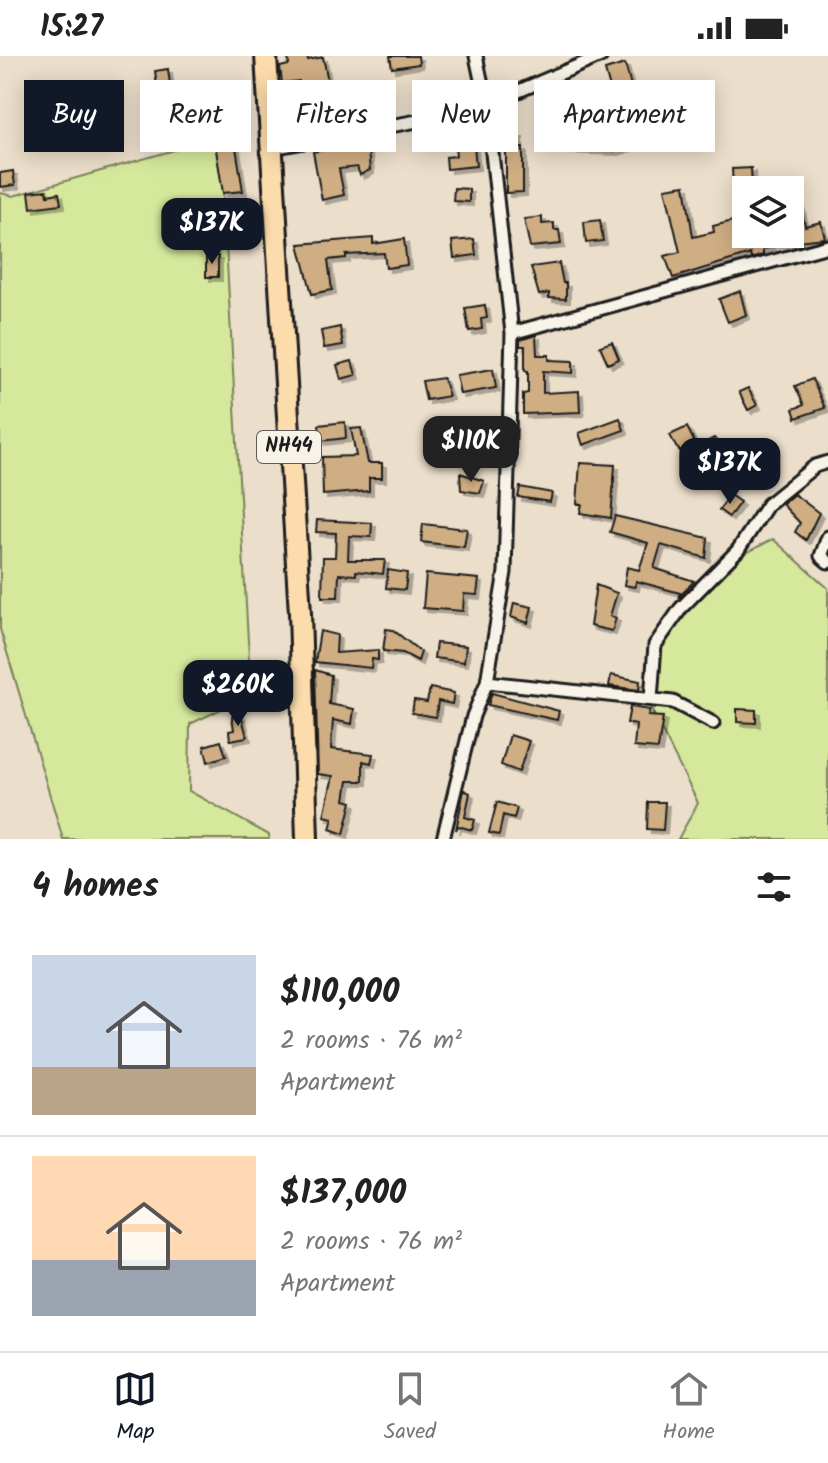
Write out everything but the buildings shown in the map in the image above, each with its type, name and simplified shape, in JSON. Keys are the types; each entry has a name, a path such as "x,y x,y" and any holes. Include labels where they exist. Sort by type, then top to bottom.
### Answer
{"highway":[{"name":"NH44","path":"266,56 268,80"},
{"name":"NH44","path":"272,152 300,613 307,839"}],"street":[{"path":"476,56 481,80"},
{"path":"518,91 601,56"},
{"path":"443,839 473,716 487,682 505,572 512,333 492,152"},
{"path":"512,333 828,246"},
{"path":"651,699 655,645 681,608 738,550 768,504 815,466 828,462"},
{"path":"828,537 821,556 828,562"},
{"path":"487,682 673,702 713,723"}],"green space":[{"path":"167,152 221,152 251,695 190,724 189,791 269,835 269,839 63,839 0,629 0,193 13,196"},
{"path":"773,539 828,588 828,839 678,839 698,803 643,693 661,646 715,569"}]}
